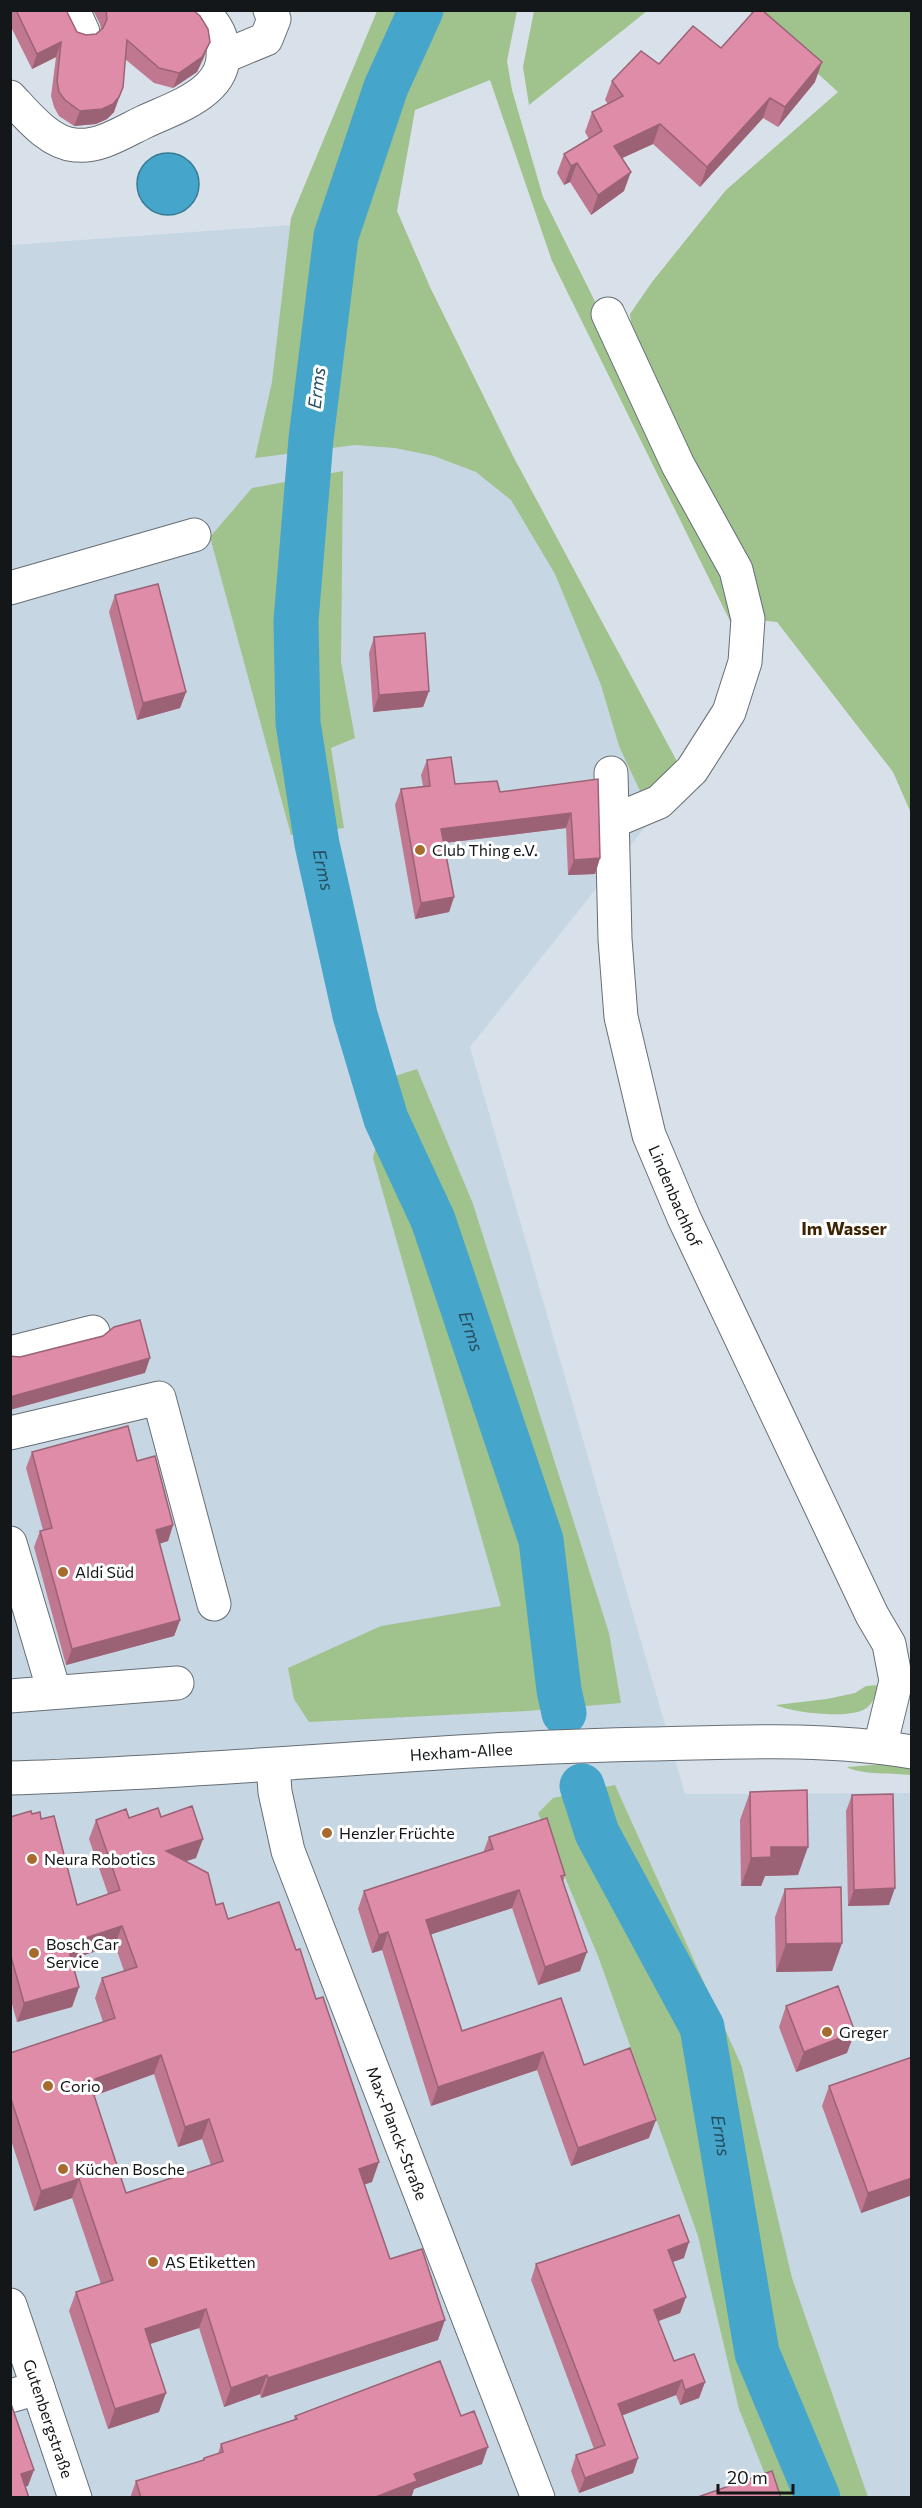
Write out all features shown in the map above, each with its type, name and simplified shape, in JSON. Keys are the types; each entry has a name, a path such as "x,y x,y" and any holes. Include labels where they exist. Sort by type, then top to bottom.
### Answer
{"street":[{"path":"10,97 51,135 74,145 97,144 200,96 217,79 225,56 219,32 207,15 200,10"},
{"path":"225,56 266,39 274,19 270,10"},
{"path":"608,314 678,465 736,570 748,619 745,662 729,712 692,770 659,802 611,822"},
{"path":"10,588 194,535"},
{"name":"Lindenbachhof","path":"611,773 615,939 621,1017 646,1126 684,1218 872,1615 889,1644 896,1681 879,1747"},
{"path":"10,1353 93,1332"},
{"path":"10,1433 159,1398 214,1604"},
{"path":"10,1543 54,1692"},
{"path":"10,1696 177,1683"},
{"name":"Hexham-Allee","path":"10,1778 273,1765 537,1747 780,1742 879,1747 912,1752"},
{"name":"Max-Planck-Straße","path":"273,1765 275,1792 292,1861 537,2498"},
{"name":"Gutenbergstraße","path":"13,2320 24,2392 75,2498"}],"shaded area":[{"path":"376,219 670,796 470,1047 685,1794 911,1793 911,2497 11,2498 11,245"}],"green space":[{"path":"534,10 647,11 529,105 523,67"},
{"path":"377,11 517,11 507,61 512,90 543,197 730,573 736,633 552,261 490,80 415,110 397,211 430,287 513,456 680,767 658,794 640,791 619,746 601,685 555,574 511,500 476,472 434,456 395,448 355,445 255,458 272,382 291,218"},
{"path":"749,11 911,11 911,813 893,772 777,622 756,620 632,332 630,314 652,282 726,190 838,92"},
{"path":"343,471 341,662 355,738 331,748 344,828 291,835 210,537 252,488"},
{"path":"417,1069 473,1204 609,1633 621,1703 527,1711 309,1722 294,1699 288,1668 381,1626 501,1606 373,1158 392,1077"},
{"path":"879,1685 870,1704 858,1712 821,1714 776,1705 827,1699 855,1693 866,1686"},
{"path":"885,1764 911,1767 911,1775 869,1773 847,1767"},
{"path":"615,1785 742,2067 792,2278 868,2497 774,2497 739,2409 698,2236 598,1956 538,1813 553,1798"}],"water":[{"path":"168,153 190,162 199,184 190,206 168,215 146,206 137,184 146,162"}],"building":[{"path":"16,10 66,10 77,32 86,35 96,34 103,28 107,19 106,10 193,10 208,29 210,42 202,57 179,73 159,68 127,40 123,87 119,97 113,104 102,109 80,111 65,100 59,92 57,81 61,42 37,54"},
{"path":"755,10 762,10 822,62 785,107 770,98 707,167 660,124 614,146 631,172 598,195 577,163 571,166 564,154 602,131 592,112 623,96 612,81 641,51 659,64 693,26 721,48"},
{"path":"158,584 186,692 143,703 115,595"},
{"path":"425,633 429,691 379,695 374,637"},
{"name":"Club Thing e.V.","path":"451,757 455,784 497,781 500,792 598,779 600,858 574,860 571,813 441,829 454,897 421,903 401,789 430,786 427,760"},
{"path":"140,1320 150,1358 10,1397 10,1356 20,1357 103,1336 114,1327"},
{"path":"128,1426 137,1461 155,1456 173,1525 156,1530 180,1620 72,1649 40,1531 52,1528 32,1452"},
{"path":"807,1790 808,1847 771,1847 771,1857 751,1858 750,1792"},
{"path":"893,1794 895,1888 854,1890 852,1795"},
{"path":"192,1806 203,1839 166,1851 208,1873 216,1905 223,1903 228,1919 279,1902 296,1950 300,1949 316,1999 323,1997 379,2162 359,2169 390,2259 422,2249 445,2320 231,2388 206,2309 145,2329 166,2393 115,2409 76,2292 113,2280 79,2179 41,2191 10,2096 10,2053 115,2018 102,1978 137,1967 122,1926 67,1944 79,1987 24,2003 10,1953 10,1817 31,1811 32,1814 40,1812 41,1819 54,1816 77,1905 120,1890 96,1820 126,1809 129,1818 158,1808 161,1817","holes":["161,2055 185,2127 209,2119 223,2161 126,2193 91,2086 97,2084 95,2079"]},
{"path":"547,1818 565,1875 561,1876 587,1952 545,1967 519,1890 426,1920 462,2031 561,1998 584,2065 630,2048 656,2120 578,2148 543,2052 438,2087 388,1932 379,1935 364,1891 493,1849 489,1837"},
{"path":"841,1887 842,1943 786,1944 785,1889"},
{"path":"838,1986 855,2032 804,2052 786,2006"},
{"path":"912,2057 912,2178 868,2193 829,2086"},
{"path":"679,2215 689,2242 668,2250 686,2297 654,2310 674,2361 694,2354 705,2382 685,2390 682,2380 618,2404 638,2458 585,2478 576,2455 605,2445 536,2264"},
{"path":"440,2361 461,2416 474,2411 488,2447 414,2474 417,2481 373,2498 141,2498 136,2481 204,2460 204,2458 223,2452 221,2444 297,2419 295,2416"},
{"path":"10,2401 34,2470 21,2474 29,2498 10,2498"},
{"path":"772,2471 781,2498 695,2498"}],"waterway":[{"name":"Erms","path":"421,10 386,87 336,236 311,439 296,621 298,723 317,844 355,1015 386,1119 433,1220 541,1540 559,1690 564,1713"},
{"name":"Erms","path":"582,1786 597,1833 702,2027 757,2353 818,2498"}],"place":[{"name":"Club Thing e.V.","path":"420,850"},
{"name":"Aldi Süd","path":"63,1572"},
{"name":"Henzler Früchte","path":"327,1833"},
{"name":"Neura Robotics","path":"32,1859"},
{"name":"Bosch Car Service","path":"34,1953"},
{"name":"Greger","path":"827,2032"},
{"name":"Corio","path":"48,2086"},
{"name":"Küchen Bosche","path":"63,2169"},
{"name":"AS Etiketten","path":"153,2262"}],"district":[{"name":"Im Wasser","path":"844,1229"}]}
